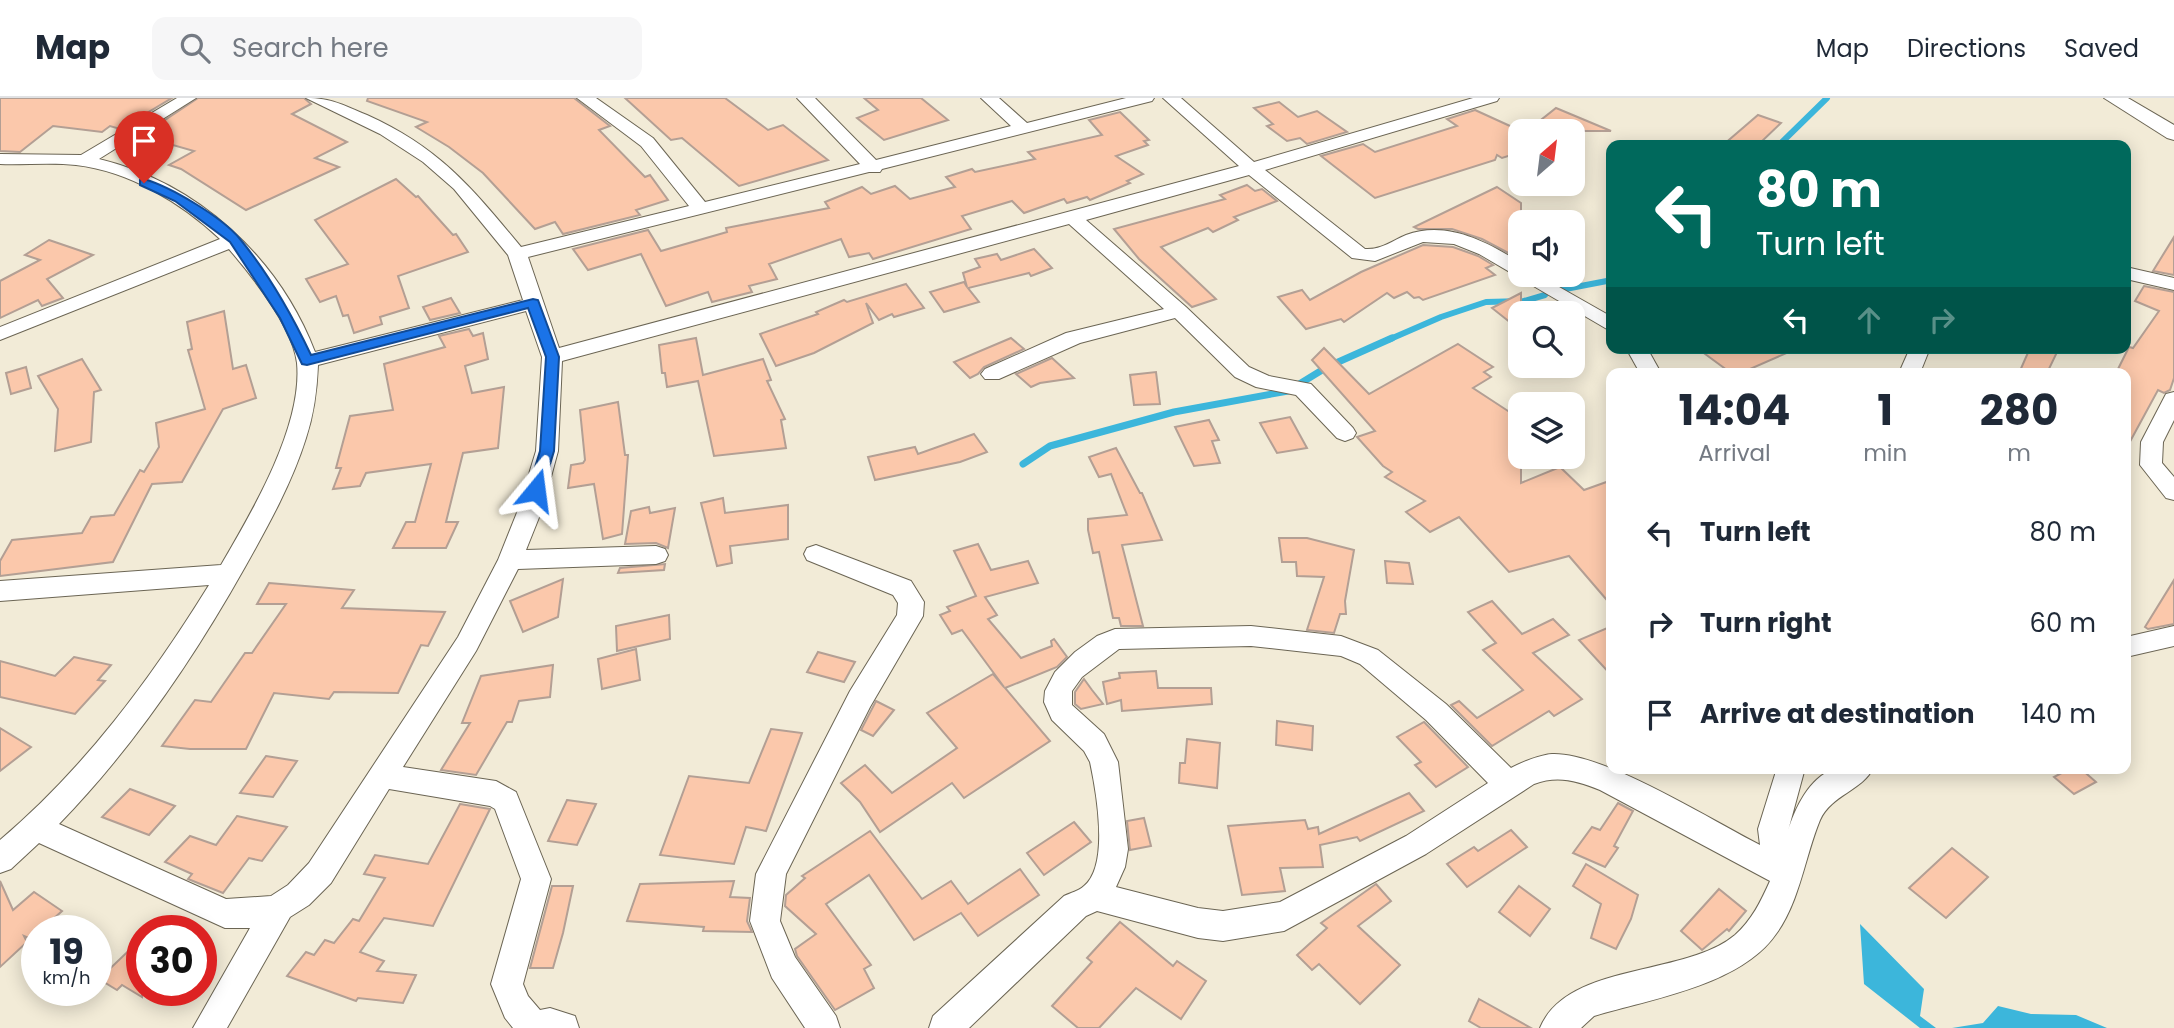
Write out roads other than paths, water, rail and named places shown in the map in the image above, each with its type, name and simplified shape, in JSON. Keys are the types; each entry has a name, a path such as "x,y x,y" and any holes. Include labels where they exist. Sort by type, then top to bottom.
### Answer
{"street":[{"path":"84,161 188,98"},
{"path":"37,828 225,913 251,915 278,910 302,894 320,873 467,645 510,560 530,510 547,451 552,357 517,254 460,185 429,158 386,130 314,98"},
{"path":"586,98 647,142 700,208"},
{"path":"805,98 818,108 874,167"},
{"path":"989,98 1024,129"},
{"path":"517,254 1146,98"},
{"path":"1171,98 1250,167 1359,254 1379,255 1421,237 1445,237 1477,245 1508,265"},
{"path":"552,357 1073,218 1491,98"},
{"path":"2114,98 2174,134"},
{"path":"0,159 84,161 126,175 179,198 234,240 287,317 307,361 305,407 282,474 230,574 179,654 117,739 37,828 0,859"},
{"path":"1073,218 1179,310 1242,372 1264,382 1297,387 1345,433"},
{"path":"0,334 234,240"},
{"path":"2131,274 2174,284"},
{"path":"1544,287 1606,323"},
{"path":"307,361 533,303"},
{"path":"992,374 1073,338 1179,310"},
{"path":"2174,399 2152,442 2151,465 2174,492"},
{"path":"816,554 902,588 911,602 910,616 860,699 771,874 765,921 783,967 824,1028"},
{"path":"510,560 656,555"},
{"path":"0,591 230,574"},
{"path":"945,1028 1075,906 1096,896 1108,874 1113,853 1105,759 1096,744 1060,710 1057,697 1061,682 1099,646 1115,639 1251,636 1356,650 1369,657 1436,712 1508,785"},
{"path":"2131,647 2174,636"},
{"path":"1096,896 1198,923 1223,926 1284,916 1416,845 1524,775 1550,766 1578,769 1610,781 1788,875"},
{"path":"1788,875 1775,852 1773,829 1789,774"},
{"path":"1556,1028 1585,1003 1722,962 1746,945 1766,923 1788,875 1809,810 1832,785 1849,774"},
{"path":"383,776 496,794 506,801 536,879 507,984 516,1007 542,1027"},
{"path":"209,1028 278,910"}],"water":[{"path":"1860,924 1924,989 1920,1016 1936,1028 1920,1028 1864,984"},
{"path":"1998,1006 2031,1014 2076,1015 2107,1028 1952,1028 1983,1023"}],"waterway":[{"path":"1784,140 1827,98"},
{"path":"1555,291 1606,281"},
{"path":"1388,340 1441,317 1486,302 1524,301 1545,295"},
{"path":"1023,464 1050,446 1174,412 1288,391 1327,367 1392,338"}]}
